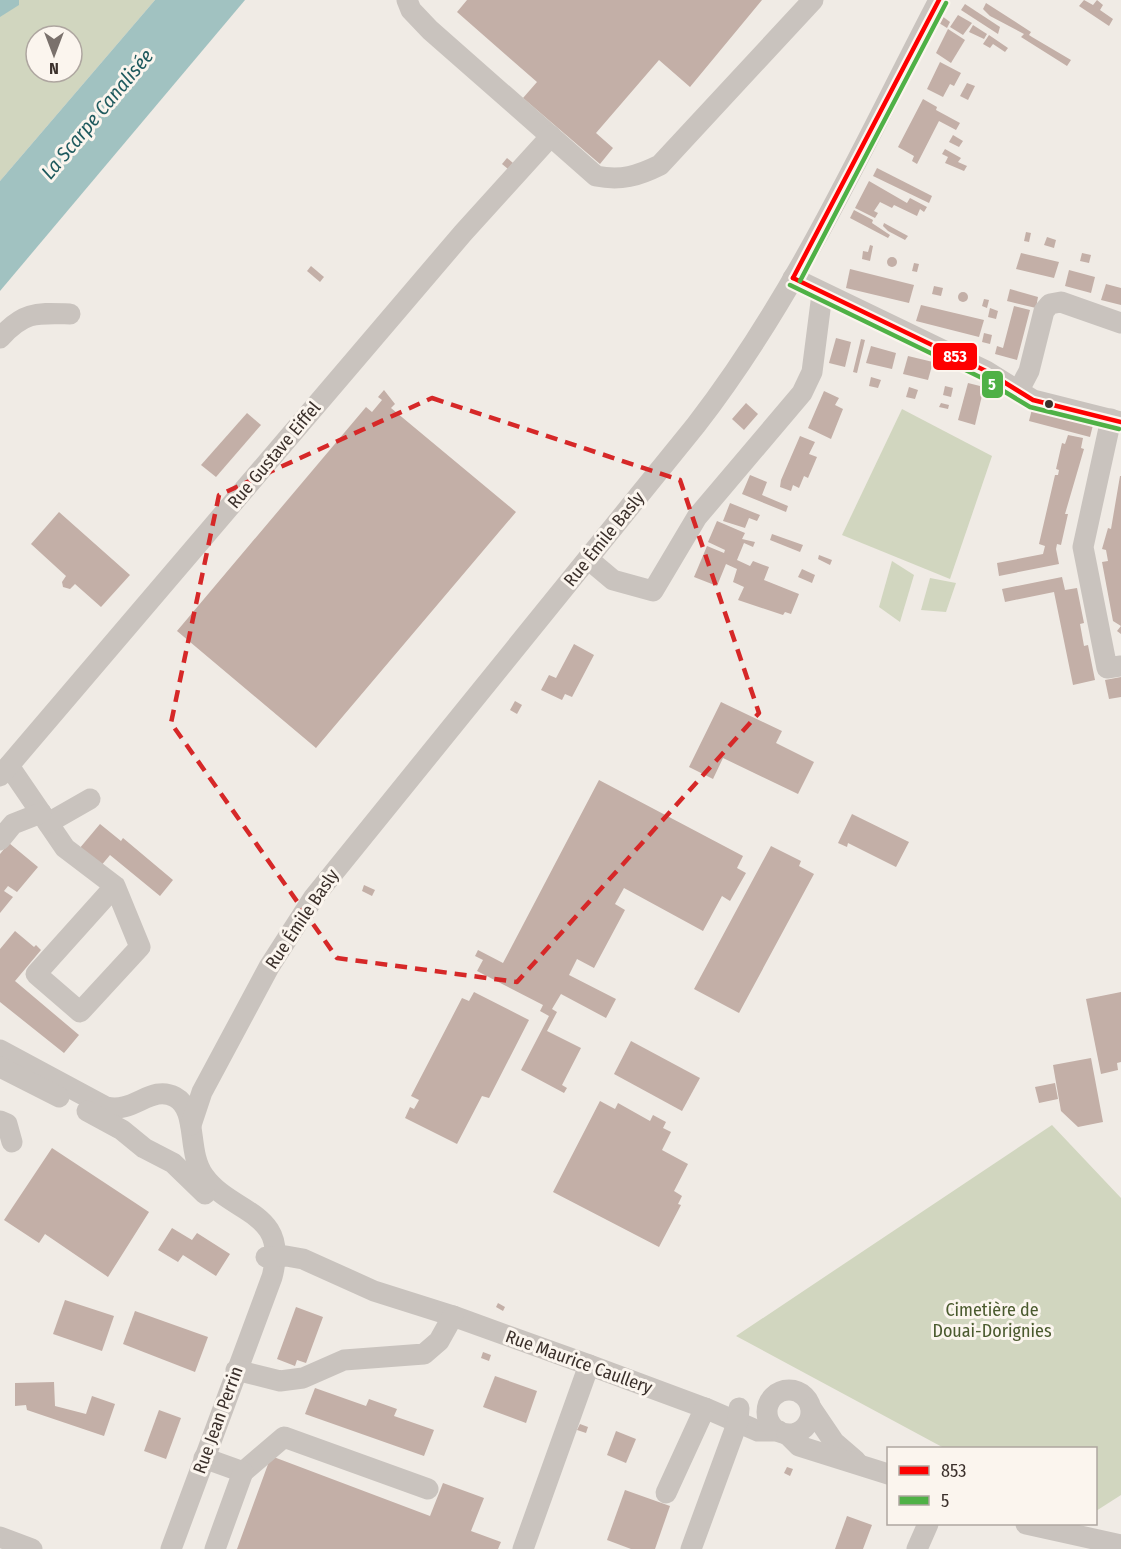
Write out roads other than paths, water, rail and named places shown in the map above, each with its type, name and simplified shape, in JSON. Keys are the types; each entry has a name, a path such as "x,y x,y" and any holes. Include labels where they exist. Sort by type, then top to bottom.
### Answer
{"street":[{"path":"407,0 411,10 430,30 596,176 615,180 640,175 660,165 813,0"},
{"name":"Rue Émile Basly","path":"190,1128 202,1092 269,967 314,897 718,396 752,347 793,278 939,0"},
{"name":"Rue Gustave Eiffel","path":"4,771 463,233 551,136"},
{"path":"793,278 822,294 987,371 1018,392 1033,399 1116,420 1083,547 1107,668 1121,666"},
{"path":"588,559 613,580 653,591 675,549 697,518 802,393 812,372 822,294"},
{"path":"1018,392 1029,371 1044,311 1050,304 1061,302 1121,323"},
{"path":"0,338 14,323 31,314 70,314"},
{"path":"4,771 45,818 65,848 115,886 140,947 80,1012 36,974 115,886"},
{"path":"0,840 13,824 45,818 90,799"},
{"name":"Rue Émile Basly","path":"164,1094 194,1082 227,1049"},
{"path":"0,1050 106,1107 126,1108 152,1095 164,1094 176,1098 185,1106 193,1154 203,1176 217,1190 260,1217 268,1228 269,1250"},
{"path":"0,1067 109,1122 135,1139 144,1148 172,1163 204,1194 248,1226 269,1250"},
{"path":"135,1139 131,1123 139,1103"},
{"path":"0,1121 7,1124 12,1142"},
{"path":"156,1153 168,1153 179,1148 190,1128"},
{"name":"Rue Jean Perrin","path":"171,1549 265,1290 269,1250"},
{"name":"Rue Maurice Caullery","path":"269,1250 303,1259 374,1291 453,1316 705,1408 738,1416 764,1433 783,1433 799,1446 887,1474"},
{"path":"236,1370 280,1381 303,1378 344,1359 424,1354 439,1341 453,1316"},
{"path":"523,1549 589,1365"},
{"name":"Rue Maurice Caullery","path":"738,1416 770,1401 779,1392 793,1390 805,1396 834,1442 859,1463"},
{"path":"770,1401 768,1418 783,1433 797,1433 805,1427 810,1418 811,1408"},
{"path":"666,1493 705,1408"},
{"path":"691,1549 738,1416"},
{"path":"215,1549 243,1472 284,1437 428,1489"},
{"path":"204,1458 243,1472"},
{"path":"917,1549 928,1525"},
{"path":"1031,1525 1121,1545"},
{"path":"0,1537 32,1549"}],"water":[{"path":"0,0 19,0 19,5 0,17"},
{"name":"La Scarpe Canalisée","path":"155,0 245,0 0,291 0,181"}],"park label":[{"name":"Cimetière de Douai-Dorignies","path":"992,1320"}]}
